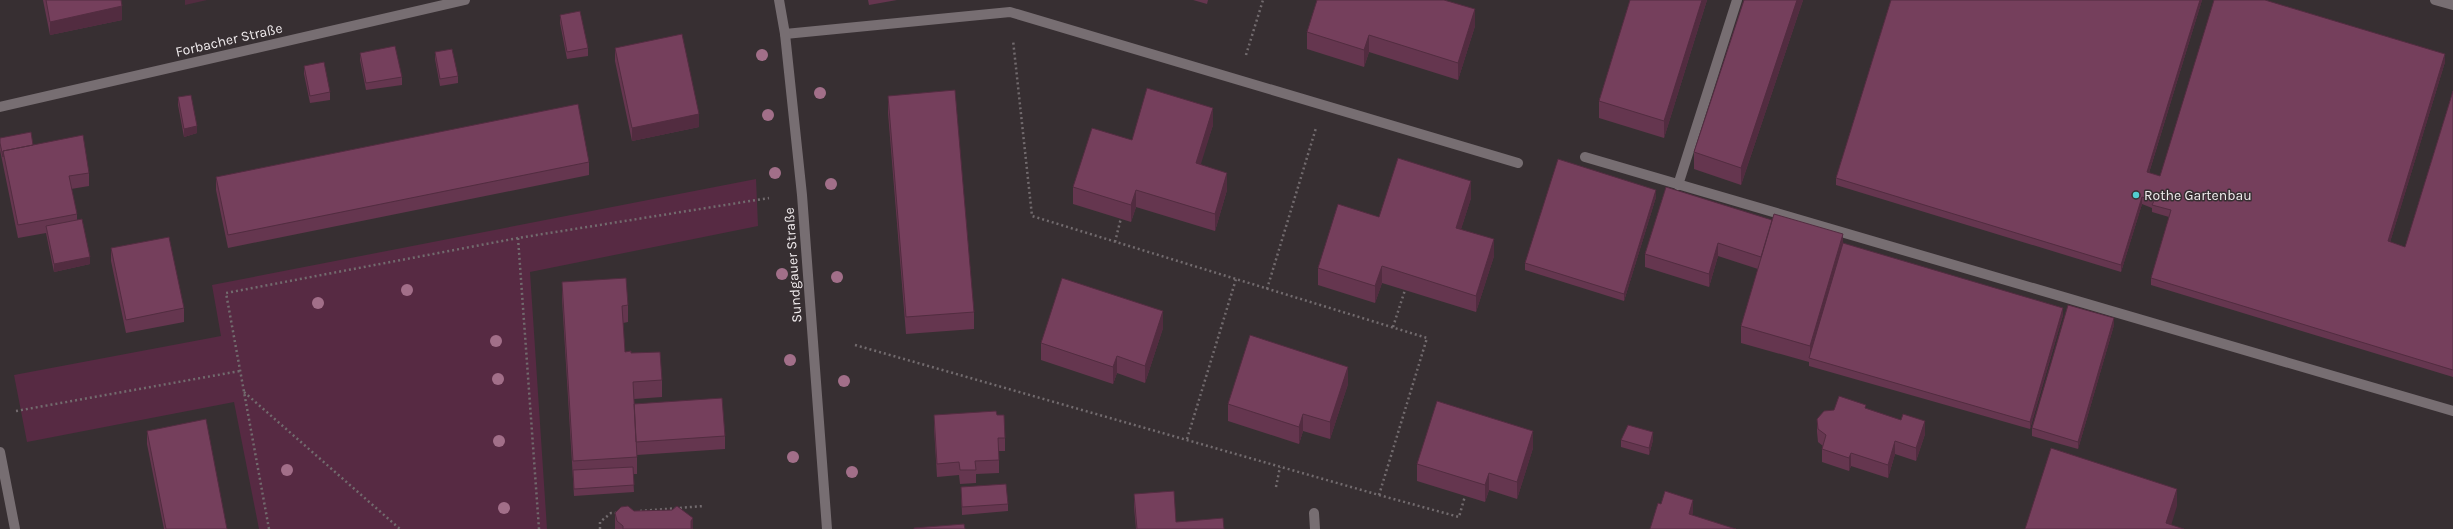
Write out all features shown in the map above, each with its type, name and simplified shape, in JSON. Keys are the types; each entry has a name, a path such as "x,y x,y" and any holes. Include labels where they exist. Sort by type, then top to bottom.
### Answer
{"street":[{"name":"Forbacher Straße","path":"0,107 465,0"},
{"name":"Sundgauer Straße","path":"779,0 785,34 802,196 827,529"},
{"path":"1678,185 1737,0"},
{"path":"2435,0 2453,6"},
{"path":"785,34 1010,12 1518,163"},
{"path":"1585,157 2453,411"},
{"path":"0,452 15,529"},
{"path":"1314,513 1314,529"}],"path":[{"path":"1238,80 1263,0"},
{"path":"1010,12 1032,216 1428,338 1379,495"},
{"path":"1267,289 1323,105"},
{"path":"269,529 226,293 518,238 769,198"},
{"path":"1115,242 1121,218"},
{"path":"518,238 539,529"},
{"path":"1187,439 1236,279"},
{"path":"1393,327 1405,290"},
{"path":"855,345 1459,517 1465,496"},
{"path":"16,411 240,371"},
{"path":"244,391 400,529"},
{"path":"1276,487 1280,467"},
{"path":"634,512 704,506"},
{"path":"600,529 600,522 611,513 626,512"}],"shaded area":[{"path":"756,179 758,226 530,272 547,529 259,529 234,402 27,442 14,375 221,336 212,285"}],"building":[{"path":"46,0 121,0 122,6 50,22"},
{"path":"1317,0 1444,0 1475,9 1458,63 1369,35 1364,50 1307,32"},
{"path":"1630,0 1702,0 1664,121 1599,101"},
{"path":"1744,0 1797,0 1741,168 1694,152"},
{"name":"Rothe Gartenbau","path":"1891,0 2200,0 2147,172 2160,176 2214,0 2265,0 2445,54 2388,241 2405,247 2453,91 2453,370 2151,278 2171,210 2152,205 2154,201 2142,197 2121,265 1836,178"},
{"path":"580,11 588,48 567,52 560,15"},
{"path":"682,34 699,114 632,128 615,48"},
{"path":"395,46 402,77 366,83 360,53"},
{"path":"452,49 458,76 440,79 435,52"},
{"path":"324,62 330,92 310,96 304,66"},
{"path":"1147,88 1213,108 1196,163 1227,173 1215,214 1136,190 1131,205 1073,187 1092,128 1132,140"},
{"path":"955,90 974,312 906,317 888,96"},
{"path":"191,95 197,126 184,129 178,97"},
{"path":"578,104 589,162 228,235 216,177"},
{"path":"31,132 33,145 3,151 3,157 0,138"},
{"path":"83,135 89,173 69,176 77,214 18,225 3,151"},
{"path":"1398,158 1471,181 1456,228 1494,239 1476,296 1382,266 1375,286 1318,268 1338,204 1379,217"},
{"path":"1558,159 1656,190 1624,294 1525,263"},
{"path":"1666,187 1772,220 1761,257 1718,243 1709,274 1645,254"},
{"path":"1774,214 1843,234 1810,346 1741,326"},
{"path":"82,219 90,257 54,264 46,226"},
{"path":"169,237 184,308 126,320 111,248"},
{"path":"1843,243 2063,308 2030,422 1809,358"},
{"path":"626,278 628,305 622,306 625,352 660,352 662,380 633,382 637,457 573,461 562,282"},
{"path":"1062,278 1163,311 1145,366 1117,356 1113,367 1041,343"},
{"path":"2068,305 2114,318 2078,442 2032,428"},
{"path":"1250,335 1348,367 1330,422 1303,414 1299,427 1228,404"},
{"path":"1839,396 1866,405 1865,408 1901,420 1903,414 1925,421 1916,448 1895,441 1888,465 1851,453 1849,458 1822,449 1826,435 1818,429 1817,419 1824,411 1834,410"},
{"path":"722,398 725,436 636,442 634,404"},
{"path":"1437,401 1533,431 1517,482 1489,473 1485,485 1417,464"},
{"path":"996,411 997,415 1004,415 1005,438 998,438 999,460 975,461 976,470 960,470 959,462 937,464 934,415"},
{"path":"206,419 227,529 166,529 147,431"},
{"path":"1628,425 1653,432 1649,448 1621,440"},
{"path":"2051,448 2177,489 2166,523 2184,529 2025,529"},
{"path":"633,467 634,485 574,489 573,470"},
{"path":"1006,484 1008,504 962,507 961,487"},
{"path":"1174,491 1176,522 1223,518 1224,529 1137,529 1134,494"},
{"path":"1665,491 1693,500 1689,514 1736,529 1650,529 1658,503 1661,504"},
{"path":"628,506 634,511 672,510 677,506 693,518 691,521 691,529 623,529 623,526 617,521 615,513 621,507"},
{"path":"964,524 965,529 914,529 914,528"}],"place":[{"name":"Rothe Gartenbau","path":"2136,195"}]}
